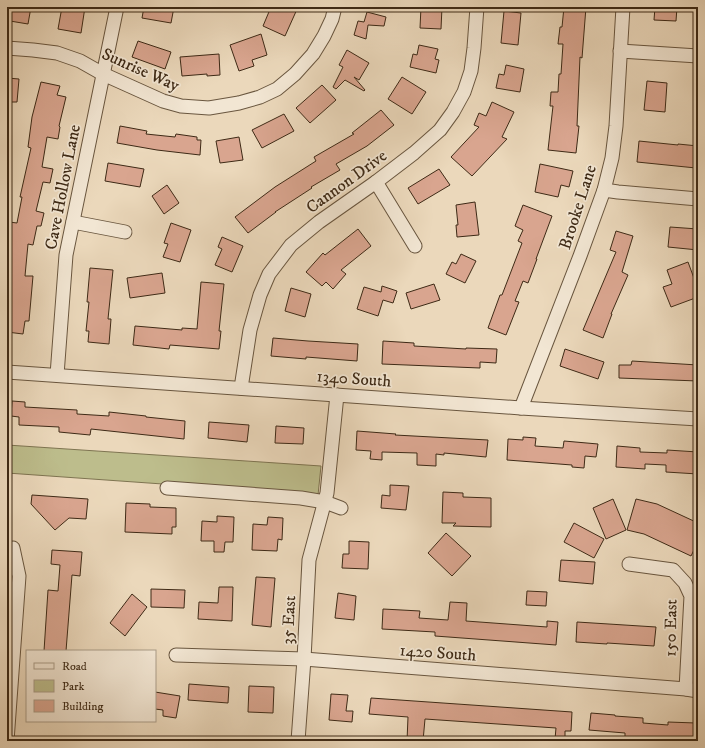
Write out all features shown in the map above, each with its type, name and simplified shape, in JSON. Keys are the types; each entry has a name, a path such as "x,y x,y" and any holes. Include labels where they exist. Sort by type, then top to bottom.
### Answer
{"street":[{"name":"Cave Hollow Lane","path":"57,375 66,255 117,7"},
{"name":"Sunrise Way","path":"7,48 57,53 80,61 103,74 163,101 182,106 210,108 239,103 260,97 277,89 295,74 313,54 332,19 335,7"},
{"name":"Cannon Drive","path":"241,388 250,330 260,295 269,274 291,245 319,222 414,153 440,130 454,112 464,92 471,71 477,7"},
{"name":"Brooke Lane","path":"521,408 604,190 612,158 614,142 623,7"},
{"path":"620,51 698,56"},
{"path":"376,182 415,246"},
{"path":"604,190 698,199"},
{"path":"73,222 125,232"},
{"name":"1340 South","path":"7,372 698,419"},
{"name":"35 East","path":"298,741 309,560 327,493 337,395"},
{"path":"167,488 301,498 325,502 341,508"},
{"path":"7,741 19,576 13,548"},
{"name":"150 East","path":"629,564 673,570 686,583 691,596 692,690"},
{"name":"1420 South","path":"176,655 304,659 692,690"}],"green space":[{"path":"7,445 321,466 318,495 7,473"}],"building":[{"path":"12,7 31,7 28,24 10,21"},
{"path":"62,7 85,7 81,33 58,29"},
{"path":"144,7 174,7 171,23 142,18"},
{"path":"271,7 298,7 285,36 263,26"},
{"path":"421,7 442,7 441,29 420,28"},
{"path":"564,7 586,7 582,58 580,57 577,126 579,126 576,153 548,150 553,106 550,106 551,92 558,92 559,74 561,74 563,44 558,44 560,27 562,27"},
{"path":"655,7 677,7 676,21 654,20"},
{"path":"504,11 521,13 518,45 501,43"},
{"path":"367,12 386,17 384,26 368,25 366,39 354,35 358,21 364,22"},
{"path":"261,34 267,55 252,60 254,66 239,71 230,45"},
{"path":"138,41 171,52 165,69 132,57"},
{"path":"419,45 438,49 435,59 439,60 436,73 410,67 413,54 417,55"},
{"path":"347,50 369,63 359,80 354,77 365,90 364,91 345,80 336,89 333,87 343,67 339,65"},
{"path":"219,54 220,75 207,76 207,74 182,76 180,57"},
{"path":"506,65 524,69 520,92 496,88 499,74 504,75"},
{"path":"402,77 426,92 412,114 388,99"},
{"path":"7,78 19,79 17,102 7,102"},
{"path":"647,81 667,83 665,112 644,110"},
{"path":"41,82 60,86 57,95 66,97 59,126 58,139 47,137 42,167 53,169 50,183 43,182 36,211 44,213 41,226 37,226 33,245 28,244 25,276 33,276 29,321 25,321 23,334 7,332 7,233 9,222 17,223 22,197 20,197 31,148 28,147 32,117"},
{"path":"322,85 336,100 310,123 296,108"},
{"path":"492,102 514,112 502,137 507,139 472,176 451,157 479,127 474,125 479,113 486,116"},
{"path":"381,110 394,125 367,146 336,164 340,170 311,187 312,188 275,212 248,233 235,217 275,187 316,161 314,157 354,134 352,133"},
{"path":"284,114 294,131 262,148 252,130"},
{"path":"120,126 147,131 146,134 175,137 176,134 197,137 197,140 201,140 200,155 157,150 117,143"},
{"path":"239,137 243,160 220,163 216,141"},
{"path":"639,141 698,146 698,161 696,168 637,162"},
{"path":"108,163 144,169 140,187 105,181"},
{"path":"540,164 573,171 569,187 561,185 558,197 535,192"},
{"path":"439,169 450,185 418,204 408,188"},
{"path":"167,185 179,203 164,214 152,196"},
{"path":"475,202 479,235 457,237 456,225 458,225 456,205"},
{"path":"523,205 552,216 528,283 523,281 515,301 519,302 506,335 488,328 522,243 518,241 523,230 515,226"},
{"path":"171,223 191,230 180,262 163,257 168,244 164,243"},
{"path":"670,227 698,229 698,250 668,247"},
{"path":"358,229 371,246 341,270 346,274 333,289 326,282 322,286 306,272 323,253 325,255"},
{"path":"616,231 633,236 622,272 628,275 611,314 603,338 583,330 616,252 610,250"},
{"path":"222,237 243,246 232,272 215,265 222,249 218,247"},
{"path":"461,254 476,261 465,283 446,274 452,262 456,264"},
{"path":"688,262 695,281 698,280 698,297 671,307 663,287 672,284 667,270"},
{"path":"90,268 113,270 108,319 111,319 109,344 88,342 89,331 86,331"},
{"path":"162,273 165,293 130,298 127,278"},
{"path":"201,282 224,284 219,331 221,331 219,349 170,345 169,349 133,345 135,326 182,330 182,328 197,329"},
{"path":"434,284 440,300 411,309 406,293"},
{"path":"382,286 397,291 393,303 383,300 378,316 357,309 364,287 381,292"},
{"path":"291,288 311,294 305,317 285,311"},
{"path":"273,338 358,344 357,361 271,356"},
{"path":"383,341 414,343 414,346 497,349 496,363 480,362 480,368 382,364"},
{"path":"565,349 604,362 598,379 560,366"},
{"path":"632,361 698,365 698,381 619,378 619,365 631,365"},
{"path":"12,401 25,402 25,407 77,410 77,414 109,416 109,412 185,421 184,439 91,429 90,435 59,432 59,427 19,425 19,417 11,416"},
{"path":"209,422 249,425 247,442 208,438"},
{"path":"276,426 304,428 303,444 275,443"},
{"path":"357,431 396,434 395,435 488,440 486,457 444,453 444,455 436,454 436,466 417,465 417,453 382,452 382,460 370,459 371,451 356,450"},
{"path":"523,437 536,438 535,446 563,448 564,441 598,444 596,457 585,456 584,468 572,467 572,465 507,460 508,439 523,440"},
{"path":"617,446 640,448 640,452 667,453 667,450 698,452 698,474 666,472 666,465 645,464 645,469 616,467"},
{"path":"390,485 409,486 406,510 381,508 382,495 390,496"},
{"path":"443,492 463,493 463,497 491,498 491,527 453,526 456,523 442,523"},
{"path":"32,495 88,499 86,519 69,518 55,530 31,504"},
{"path":"613,499 626,530 606,539 593,508"},
{"path":"636,499 657,504 698,523 698,542 691,556 644,534 627,530"},
{"path":"126,503 150,504 150,507 176,508 176,527 172,527 172,534 125,532"},
{"path":"217,516 234,517 233,542 225,542 224,552 214,552 214,541 201,541 202,521 217,522"},
{"path":"268,517 283,518 282,540 278,539 277,551 252,550 253,524 267,525"},
{"path":"574,523 604,539 594,558 564,542"},
{"path":"446,533 471,556 452,576 428,553"},
{"path":"349,541 369,542 368,569 342,568 343,554 349,554"},
{"path":"52,550 82,552 80,576 72,575 66,650 44,650 48,590 58,591 60,565 51,564"},
{"path":"561,560 595,562 593,584 559,581"},
{"path":"256,577 275,578 271,627 252,625"},
{"path":"219,587 233,587 232,621 198,619 199,602 218,603"},
{"path":"151,589 185,590 184,608 151,607"},
{"path":"527,591 547,592 546,606 526,605"},
{"path":"338,593 356,596 354,620 335,618"},
{"path":"132,594 147,607 125,636 110,623"},
{"path":"450,602 467,603 466,621 547,627 547,621 558,622 556,645 435,636 435,632 382,629 383,609 420,611 419,618 448,620"},
{"path":"577,622 656,627 654,646 576,642"},
{"path":"189,684 229,687 228,703 188,700"},
{"path":"249,686 274,687 273,713 248,712"},
{"path":"156,692 180,696 176,718 163,716 163,710 156,709"},
{"path":"331,694 348,695 346,711 353,711 352,722 329,720"},
{"path":"371,698 572,712 571,731 565,731 565,740 555,739 556,728 425,719 423,741 407,741 408,717 369,714"},
{"path":"591,713 643,718 643,723 668,725 668,722 696,723 695,741 650,741 625,739 625,733 589,730"}]}
